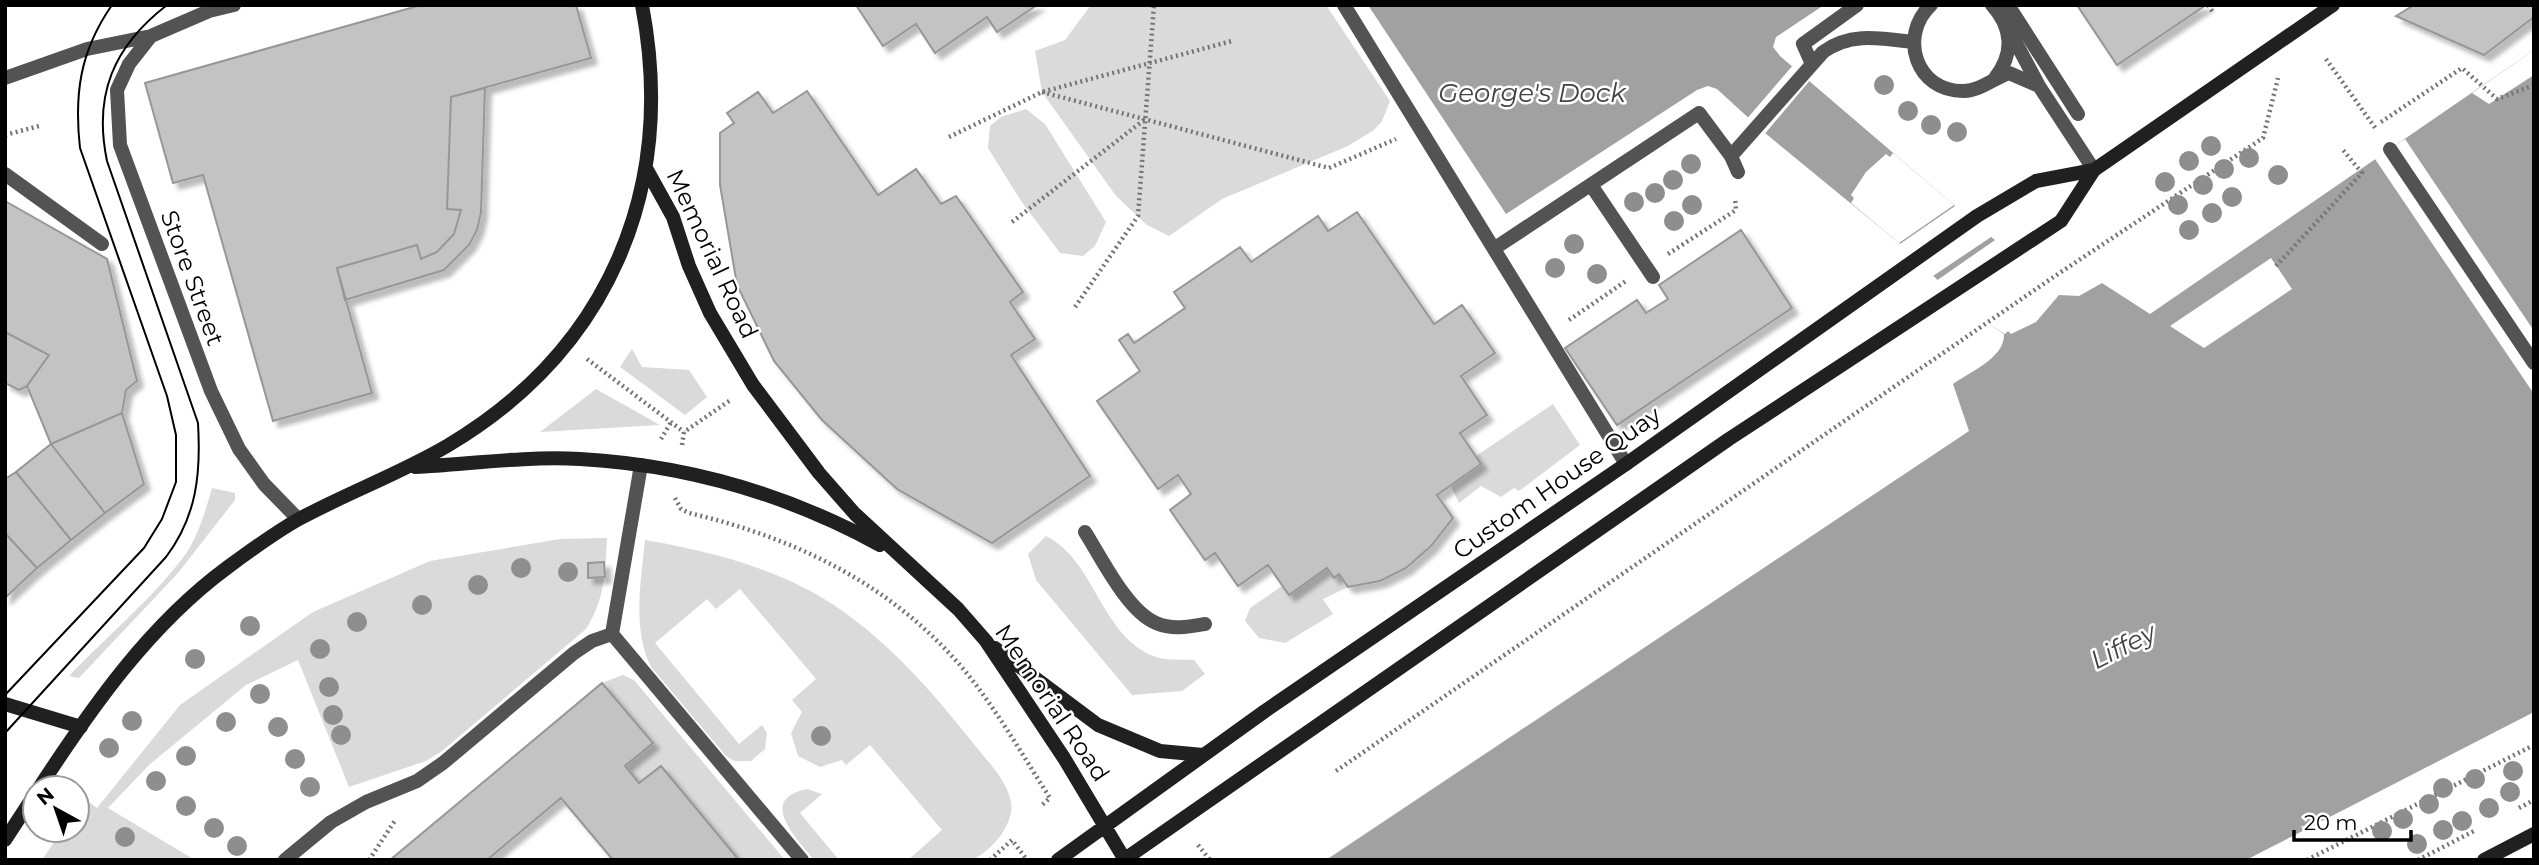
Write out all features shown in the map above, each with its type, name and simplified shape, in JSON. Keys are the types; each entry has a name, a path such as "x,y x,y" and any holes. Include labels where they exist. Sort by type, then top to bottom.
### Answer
{"main road":[{"name":"Memorial Road","path":"410,467 450,444 495,412 537,375 597,303 619,260 629,238 647,170 649,66 642,5"},
{"name":"Custom House Quay","path":"1125,860 1729,439 2062,221 2094,170 2333,5"},
{"name":"Memorial Road","path":"647,170 673,217 689,266 710,313 753,385 819,473 894,553 950,601 986,641 1125,860"},
{"name":"Custom House Quay","path":"1058,860 1104,824 1626,464 1977,216 2036,181 2094,170"},
{"name":"Memorial Road","path":"410,467 517,459 579,459 641,465 734,484 790,502 843,525 894,553"},
{"path":"48,774 111,683 184,604 225,569 298,519 410,467"},
{"path":"986,641 1098,724 1160,751 1203,755"},
{"path":"5,704 80,727"},
{"path":"5,840 21,815"},
{"path":"2484,860 2534,834"}],"street":[{"name":"Store Street","path":"5,78 87,49 151,36 208,8 234,5"},
{"path":"1344,5 1626,464"},
{"path":"1811,62 1803,44 1857,5"},
{"path":"1931,5 1915,27 1913,42 1915,58 1922,72 1934,83 1965,91 2009,73 2039,86"},
{"path":"1992,5 2008,28 2039,86 2094,170"},
{"path":"2008,5 2078,114"},
{"path":"1995,78 2008,55 2008,28"},
{"name":"Store Street","path":"151,36 129,64 117,90 120,145 211,391 239,449 264,484 298,519"},
{"path":"1731,156 1811,62 1836,42 1855,38 1913,42"},
{"path":"1495,248 1699,113 1731,156 1738,172"},
{"path":"2390,149 2534,363"},
{"path":"5,174 102,244"},
{"path":"1591,184 1653,276"},
{"path":"641,465 612,634 802,860"},
{"path":"1085,532 1130,602 1154,622 1180,628 1205,624"},
{"path":"285,860 331,822 366,802 417,781 574,653 592,641 612,634"}],"path":[{"path":"1076,307 1138,216 1154,5"},
{"path":"2208,5 2214,14"},
{"path":"1336,771 2052,278 2263,138 2291,33"},
{"path":"949,137 1042,92 1232,41"},
{"path":"2326,59 2374,127 2462,68 2497,99 2534,85"},
{"path":"1042,92 1329,168 1421,128"},
{"path":"1012,222 1145,119"},
{"path":"5,135 39,126"},
{"path":"2276,266 2362,173 2343,150"},
{"path":"602,370 684,432"},
{"path":"682,445 684,432 727,402"},
{"path":"662,439 671,422"},
{"path":"676,502 689,513 783,540 828,561 904,612 964,671 1050,799 1042,805"},
{"path":"2307,860 2534,745"},
{"path":"989,860 1012,840 1027,860"},
{"path":"1198,845 1210,860"},
{"path":"1002,848 1009,856"}],"shaded area":[{"path":"1091,5 1326,5 1390,101 1382,121 1374,130 1348,146 1222,199 1169,236 1147,225 1116,196 1042,92 1035,51 1065,40"},
{"path":"1026,109 1045,124 1106,222 1095,246 1083,256 1060,253 1021,201 988,148 990,126 1001,117"},
{"path":"632,349 642,367 689,370 707,397 685,415 620,367"},
{"path":"596,389 660,425 540,432"},
{"path":"1553,404 1580,445 1519,491 1514,488 1501,497 1481,486 1459,503 1451,486 1481,464 1476,456"},
{"path":"212,488 235,493 235,500 178,573 79,678 69,676 178,565 196,534"},
{"path":"1046,536 1063,548 1077,563 1110,617 1137,647 1160,658 1194,660 1205,674 1182,691 1132,695 1036,580 1028,554"},
{"path":"607,538 600,596 586,629 442,751 426,761 349,787 298,660 246,685 149,765 108,808 195,860 42,860 53,844 91,844 91,804 97,808 180,705 313,612 430,561 560,539"},
{"path":"645,540 713,554 780,576 821,597 866,629 906,665 1002,780 1009,794 1011,810 1000,836 986,851 971,860 908,860 942,830 870,745 846,765 842,760 820,767 798,756 791,733 802,712 792,700 816,679 740,589 716,609 707,599 655,643 739,744 762,725 767,733 765,749 751,761 734,761 726,756 651,667 645,652 639,605"},
{"path":"1327,568 1334,577 1339,574 1348,587 1323,599 1333,614 1285,643 1259,638 1245,621 1250,608 1282,586 1289,595"},
{"path":"623,675 634,680 785,860 739,860 661,766 639,783 625,766 652,743 602,683"},
{"path":"807,789 822,794 800,813 839,860 814,860 785,821 784,802 792,794"}],"water":[{"path":"1368,5 1824,5 1776,37 1773,47 1780,56 2059,295 2079,296 2102,283 2150,314 2534,50 2534,712 2246,860 1326,860 1969,431 1953,384 1993,357 2003,343 2004,334 1972,313 1899,243 1765,133 1717,89 1708,86 1697,90 1506,214"}],"pier":[{"path":"2534,50 2534,75 2489,104 2472,93"},
{"path":"1794,64 1811,79 1763,136 1745,121"},
{"path":"2405,139 2534,331 2534,394 2375,159"},
{"path":"1893,153 1954,205 1899,243 1851,203 1854,198 1851,195 1866,172 1886,154 1890,157"},
{"path":"1958,204 1994,235 1930,278 1897,246"},
{"path":"1998,238 2059,295 2036,322 2011,334 2008,331 2005,334 1972,314 1969,316 1936,281"},
{"path":"2271,258 2292,289 2204,348 2170,326"}],"building":[{"path":"421,5 576,5 591,58 451,97 447,209 461,210 454,234 437,252 421,259 417,245 337,268 372,393 273,421 203,175 173,183 145,83"},
{"path":"856,5 1037,5 997,32 987,17 935,53 916,24 883,46"},
{"path":"2077,5 2206,5 2117,65"},
{"path":"2414,5 2534,5 2534,17 2484,55 2396,16"},
{"path":"485,88 481,212 477,230 469,245 444,270 345,300 337,268 417,245 421,259 437,252 454,234 461,210 447,209 451,97"},
{"path":"807,91 878,195 916,169 941,204 956,196 1023,292 1010,302 1035,339 1011,355 1090,476 992,543 897,489 822,420 774,361 737,285 720,185 720,133 734,123 727,113 758,92 773,113"},
{"path":"5,201 107,259 137,381 126,390 122,413 51,444 27,386 49,355 5,332"},
{"path":"1357,212 1434,324 1462,305 1495,353 1461,376 1487,415 1460,433 1481,464 1437,495 1453,518 1431,546 1406,568 1380,581 1348,587 1339,574 1334,578 1327,568 1289,595 1268,565 1238,586 1215,553 1205,560 1170,510 1191,494 1178,475 1158,489 1097,401 1140,371 1119,340 1128,334 1134,343 1185,308 1174,292 1240,247 1251,262 1318,216 1328,231"},
{"path":"1741,230 1792,308 1617,425 1565,348 1637,300 1646,313 1668,299 1659,285"},
{"path":"5,332 49,355 27,386 19,390 5,383"},
{"path":"122,413 144,484 105,513 51,444"},
{"path":"51,444 105,513 71,540 16,472"},
{"path":"16,472 71,540 37,568 5,533 5,479"},
{"path":"5,533 37,568 5,598"},
{"path":"604,562 605,577 588,578 588,563"},
{"path":"602,683 653,743 625,766 639,783 661,766 739,860 613,860 561,798 487,860 390,860"}],"tram line":[{"path":"5,695 144,548 162,519 176,482 176,435 167,396 80,148 79,91 86,56 112,5"},
{"path":"5,733 166,557 185,526 195,493 199,459 198,423 107,161 103,137 103,114 112,73 133,37 167,5"}],"water label":[{"name":"George's Dock","path":"1532,93"},
{"name":"Liffey","path":"2123,646"}]}
